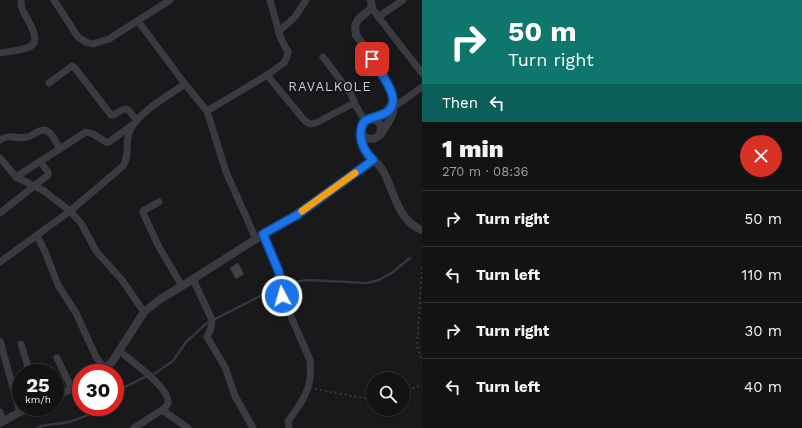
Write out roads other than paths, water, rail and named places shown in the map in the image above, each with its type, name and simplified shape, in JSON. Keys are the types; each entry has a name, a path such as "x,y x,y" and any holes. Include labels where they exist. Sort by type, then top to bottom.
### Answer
{"street":[{"path":"0,53 30,47 34,43 34,33 22,8 20,0"},
{"path":"54,0 73,31 86,42 93,44 109,38 170,0"},
{"path":"207,111 284,63 288,52 280,39 270,0"},
{"path":"278,32 295,17 306,0"},
{"path":"378,17 403,0"},
{"path":"373,160 370,149 373,141 390,118 393,104 387,82 356,35 354,29 355,24 371,4 378,17 422,73"},
{"path":"138,21 207,111 226,172 279,272 282,296 310,360 312,370 309,388 296,411 288,421 289,428"},
{"path":"323,57 351,94 356,106 366,122"},
{"path":"0,262 70,211 126,162 128,134 134,122 129,110 124,108 114,115 111,115 72,66 49,83"},
{"path":"267,75 305,121 310,124 316,123 352,104 356,106"},
{"path":"16,177 86,132 93,134 102,141 109,142 185,84"},
{"path":"366,122 378,121 382,130 378,136 369,139 366,138 362,133 366,122 386,112 393,104 422,87"},
{"path":"366,122 360,140 366,151 382,170 401,212 414,226 422,230"},
{"path":"0,140 6,136 28,137 42,130 46,130 60,149"},
{"path":"0,158 16,177 44,191 70,211 81,223 96,251 122,280 144,312"},
{"path":"110,364 120,351 144,312 193,278 297,215 373,160"},
{"path":"0,213 48,175 48,172 40,162"},
{"path":"159,202 143,211 143,213 159,247 182,286"},
{"path":"37,235 58,285 76,313 99,364"},
{"path":"193,278 212,320 211,328 207,337 225,366 235,396 253,428"},
{"path":"0,341 12,384"},
{"path":"21,344 27,364"},
{"path":"120,351 128,359 147,372 165,393 168,402 162,410 134,428"},
{"path":"57,358 72,389 64,393"},
{"path":"162,410 188,428"},
{"path":"0,412 2,422 13,416"}],"waterway":[{"path":"286,283 308,280 367,283 379,280 393,272 410,258"},
{"path":"215,319 278,287"},
{"path":"154,374 173,361 186,342 208,322"},
{"path":"124,388 145,377"},
{"path":"37,428 45,425 64,423 84,416"}],"district":[{"name":"RAVALKOLE","path":"330,86"}]}
